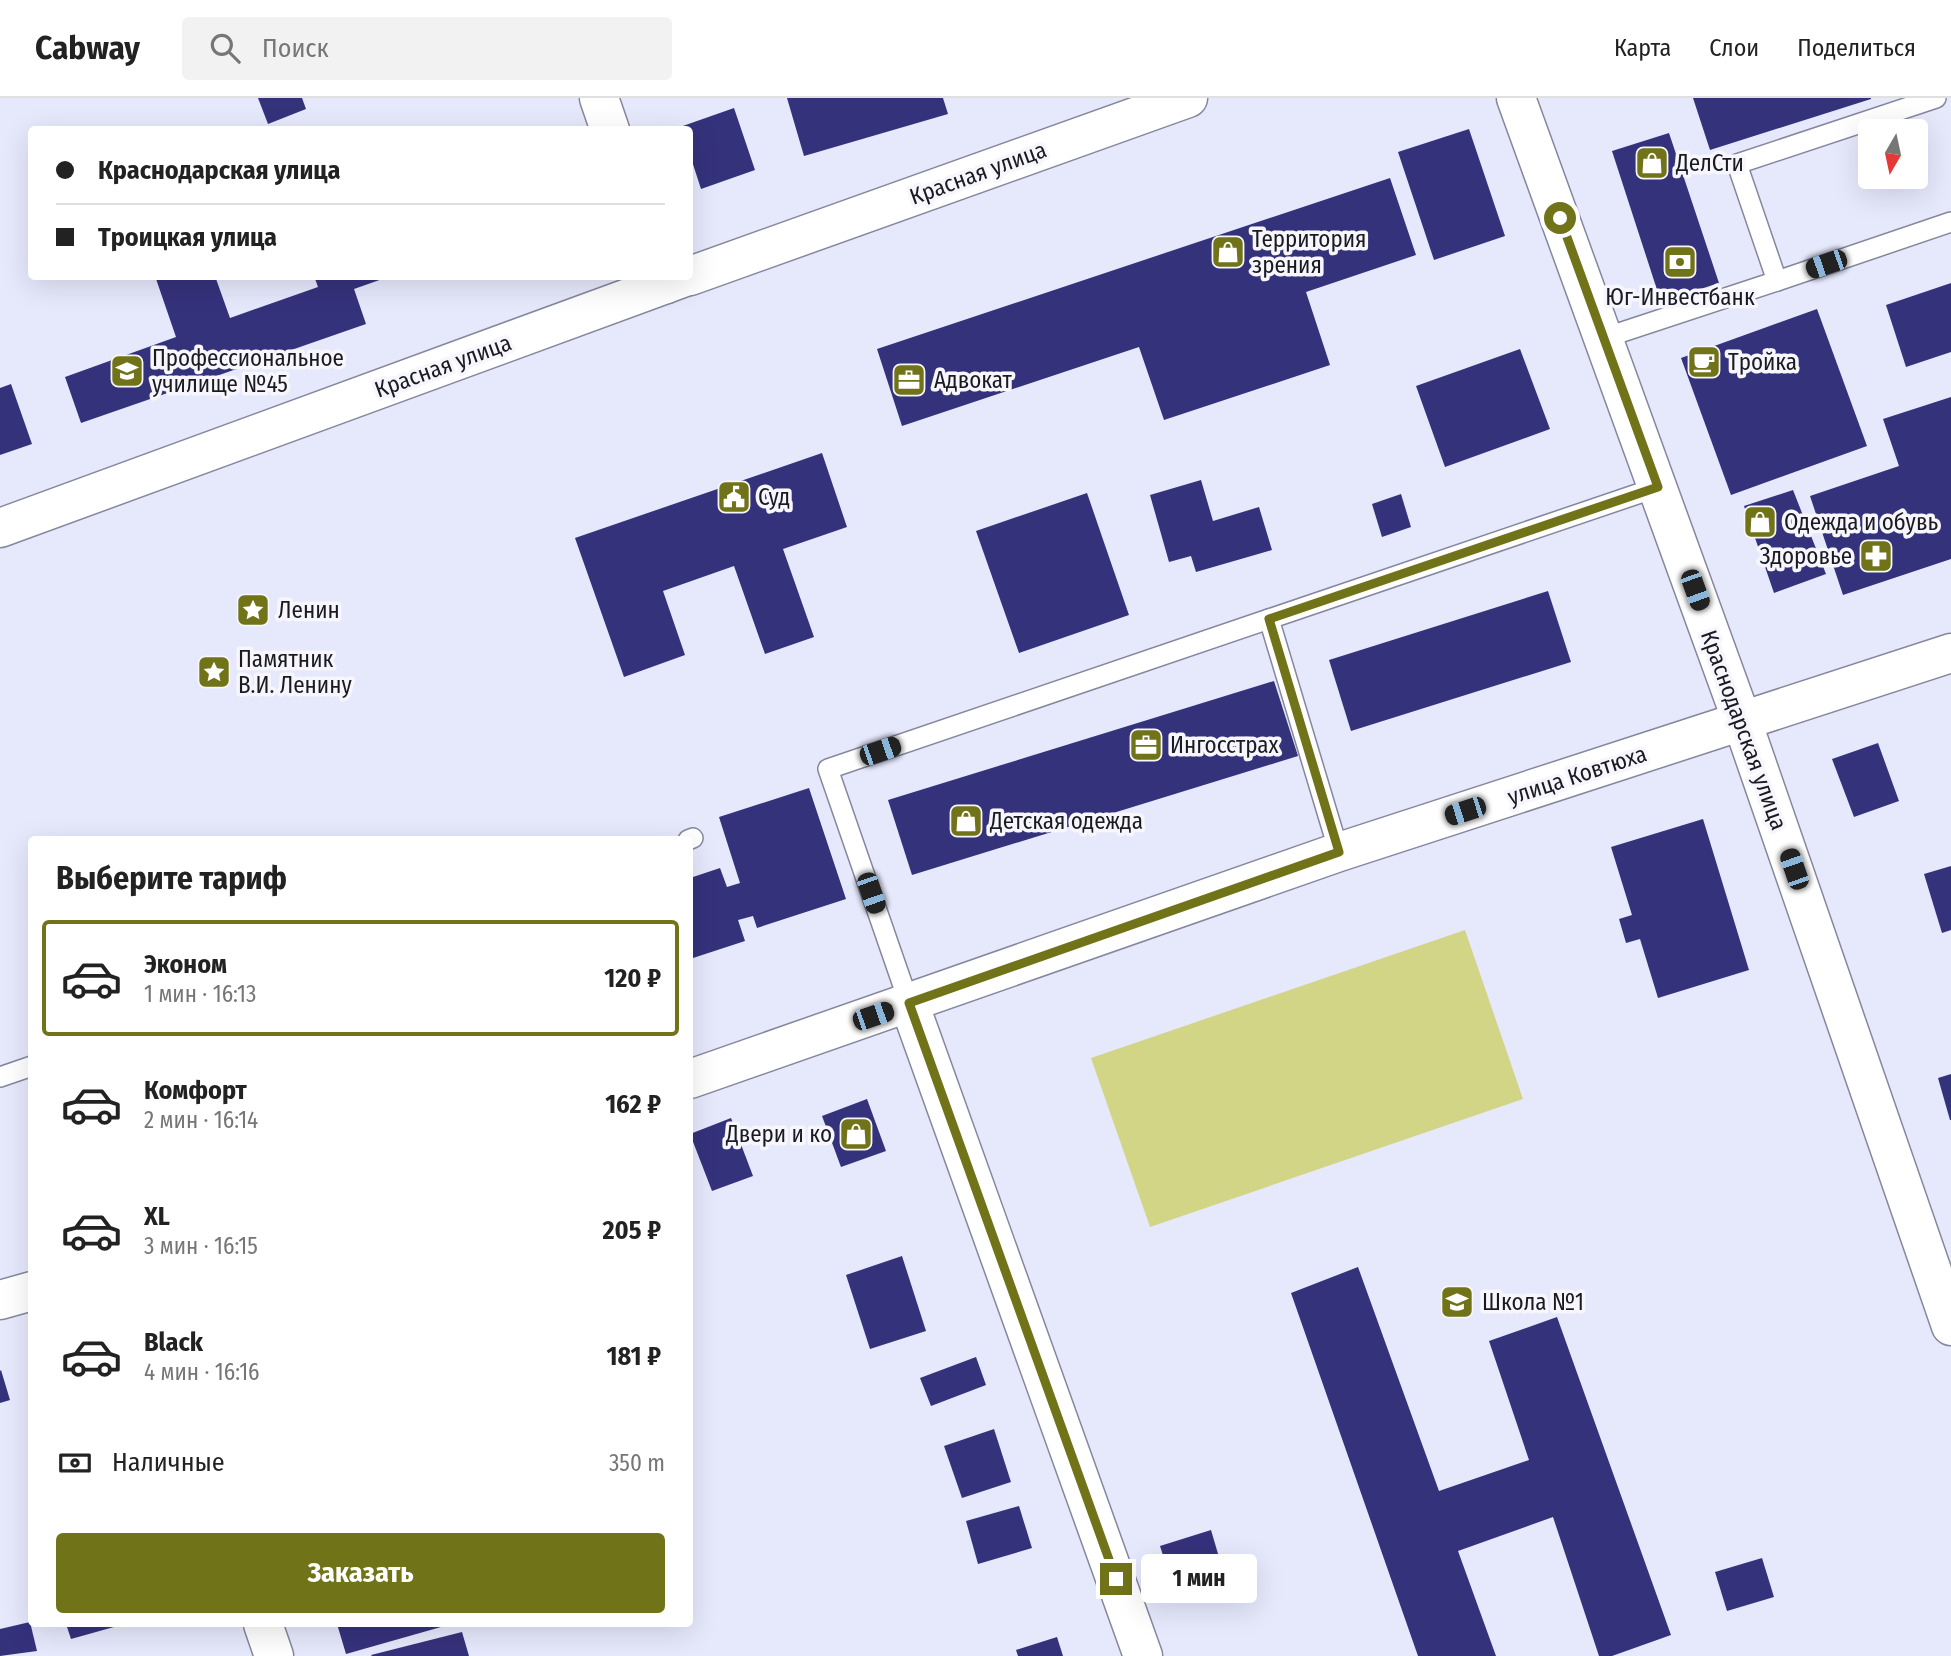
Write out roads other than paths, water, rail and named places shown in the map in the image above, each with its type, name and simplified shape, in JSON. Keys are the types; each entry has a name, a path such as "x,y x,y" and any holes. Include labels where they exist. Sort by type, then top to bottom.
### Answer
{"street":[{"path":"598,98 608,126"},
{"name":"Красная улица","path":"693,272 1188,98"},
{"name":"Краснодарская улица","path":"1516,98 1742,721 1951,1326"},
{"name":"Красная улица","path":"0,528 672,280"},
{"name":"улица Ковтюха","path":"693,1078 1339,852 1951,653"},
{"path":"909,1003 1143,1656"},
{"path":"0,1300 28,1292"},
{"path":"264,1627 274,1656"}],"lane":[{"path":"1777,281 1737,164 1936,98"},
{"path":"1604,338 1951,222"},
{"path":"909,1003 828,769 1658,487"},
{"path":"1269,619 1339,852"},
{"path":"0,1077 28,1067"}],"place":[{"name":"ДелСти","path":"1652,163"},
{"name":"Территория зрения","path":"1228,252"},
{"name":"Юг-Инвестбанк","path":"1680,262"},
{"name":"Тройка","path":"1704,362"},
{"name":"Профессиональное училище №45","path":"127,371"},
{"name":"Адвокат","path":"909,380"},
{"name":"Суд","path":"734,497"},
{"name":"Одежда и обувь","path":"1760,522"},
{"name":"Здоровье","path":"1876,556"},
{"name":"Ленин","path":"253,610"},
{"name":"Памятник В.И. Ленину","path":"214,672"},
{"name":"Ингосстрах","path":"1146,745"},
{"name":"Детская одежда","path":"966,821"},
{"name":"Двери и ко","path":"856,1134"},
{"name":"Школа №1","path":"1457,1302"}]}
